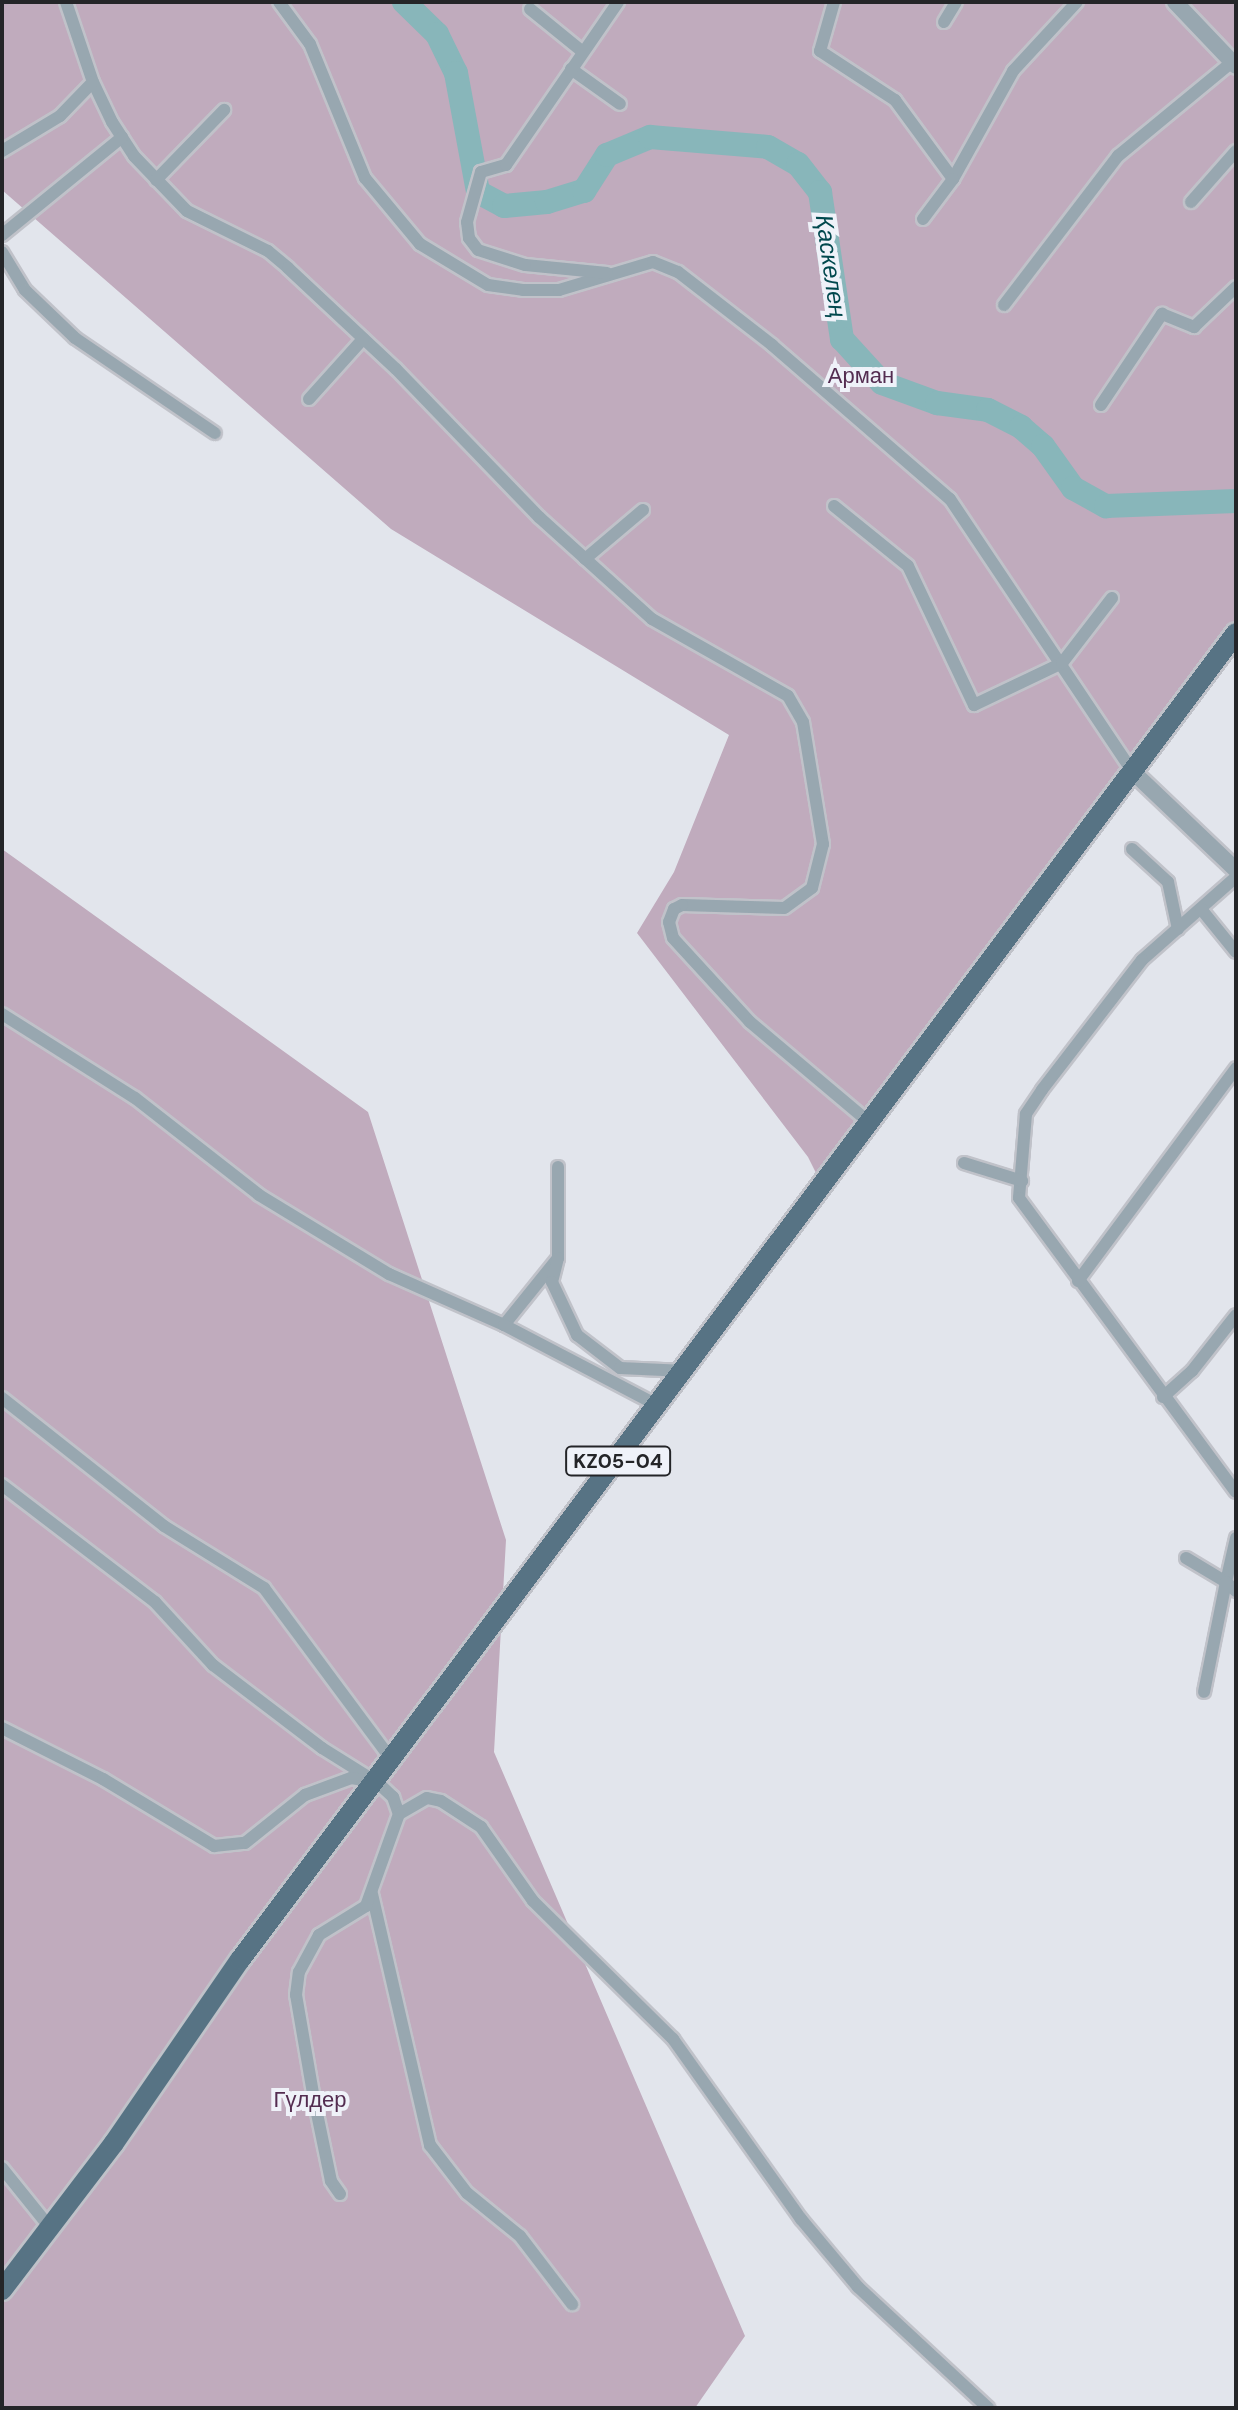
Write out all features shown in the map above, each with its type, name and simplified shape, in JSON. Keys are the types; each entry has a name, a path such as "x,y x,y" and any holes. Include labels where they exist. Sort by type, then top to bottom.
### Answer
{"main road":[{"name":"KZ05-04","path":"2,2290 51,2229 240,1960 378,1783 1236,633"}],"street":[{"path":"66,2 93,82 122,137 156,180 201,221 268,251 363,339 585,559 675,634 788,696 803,722 823,844 818,872 802,900 784,908 682,905 674,909 669,922 673,938 750,1022 871,1124"},
{"path":"279,2 310,44 365,178 420,244 488,285 559,290 607,273 653,262 678,272 924,472 968,519 1132,771 1236,870"},
{"path":"607,273 525,265 478,250 469,238 470,199 481,172 506,165 618,2"},
{"path":"834,2 820,51 895,100 953,179"},
{"path":"944,22 956,2"},
{"path":"923,219 953,179 1013,71 1077,2"},
{"path":"1004,305 1118,156 1234,64 1175,2"},
{"path":"530,9 583,52"},
{"path":"571,69 620,104"},
{"path":"2,151 60,116 93,82"},
{"path":"156,180 224,110"},
{"path":"2,235 122,137"},
{"path":"1191,202 1236,151"},
{"path":"2,252 25,290 75,338 215,433"},
{"path":"1101,405 1162,314 1194,327 1236,287"},
{"path":"309,399 363,339"},
{"path":"834,506 908,566 974,705 1062,663 1112,598"},
{"path":"585,559 643,510"},
{"path":"675,634 701,638"},
{"path":"1132,849 1168,882 1178,929"},
{"path":"1236,877 1120,986 1026,1114 1019,1198 1028,1215 1236,1492"},
{"path":"1201,909 1236,952"},
{"path":"2,1014 135,1098 259,1195 389,1274 504,1325 659,1406"},
{"path":"1078,1281 1236,1068"},
{"path":"964,1163 1022,1181"},
{"path":"558,1167 558,1258 552,1282 562,1309 577,1335 597,1355 620,1368 685,1371"},
{"path":"504,1325 558,1258"},
{"path":"1163,1397 1192,1371 1235,1318"},
{"path":"2,1398 164,1526 264,1588 393,1762"},
{"path":"2,1485 155,1602 213,1665 322,1748 378,1783 393,1797 399,1814 372,1894 356,1916 319,1935 299,1972 296,1995 331,2181 340,2194"},
{"path":"1204,1692 1231,1586 1236,1538"},
{"path":"1186,1558 1231,1586"},
{"path":"2,1728 103,1779 214,1846 245,1843 289,1803 316,1790 351,1778 378,1783"},
{"path":"399,1814 427,1798 460,1811 481,1827 533,1901 701,2072 801,2219 858,2287 988,2408"},
{"path":"372,1894 430,2145 467,2193 520,2236 572,2304"},
{"path":"2,2168 51,2229"}],"green space":[{"name":"Арман","path":"2,2 1236,2 1236,633 823,1187 808,1157 637,933 674,872 729,735 391,529 2,190"},
{"name":"Гүлдер","path":"2,849 368,1112 506,1540 494,1752 745,2336 695,2408 2,2408"}],"waterway":[{"name":"Қаскелең","path":"404,2 437,34 456,73 478,192 504,206 547,202 584,191 607,155 650,137 768,147 798,164 820,192 842,339 882,383 937,403 988,410 1021,427 1043,446 1073,488 1106,506 1236,501"}]}
